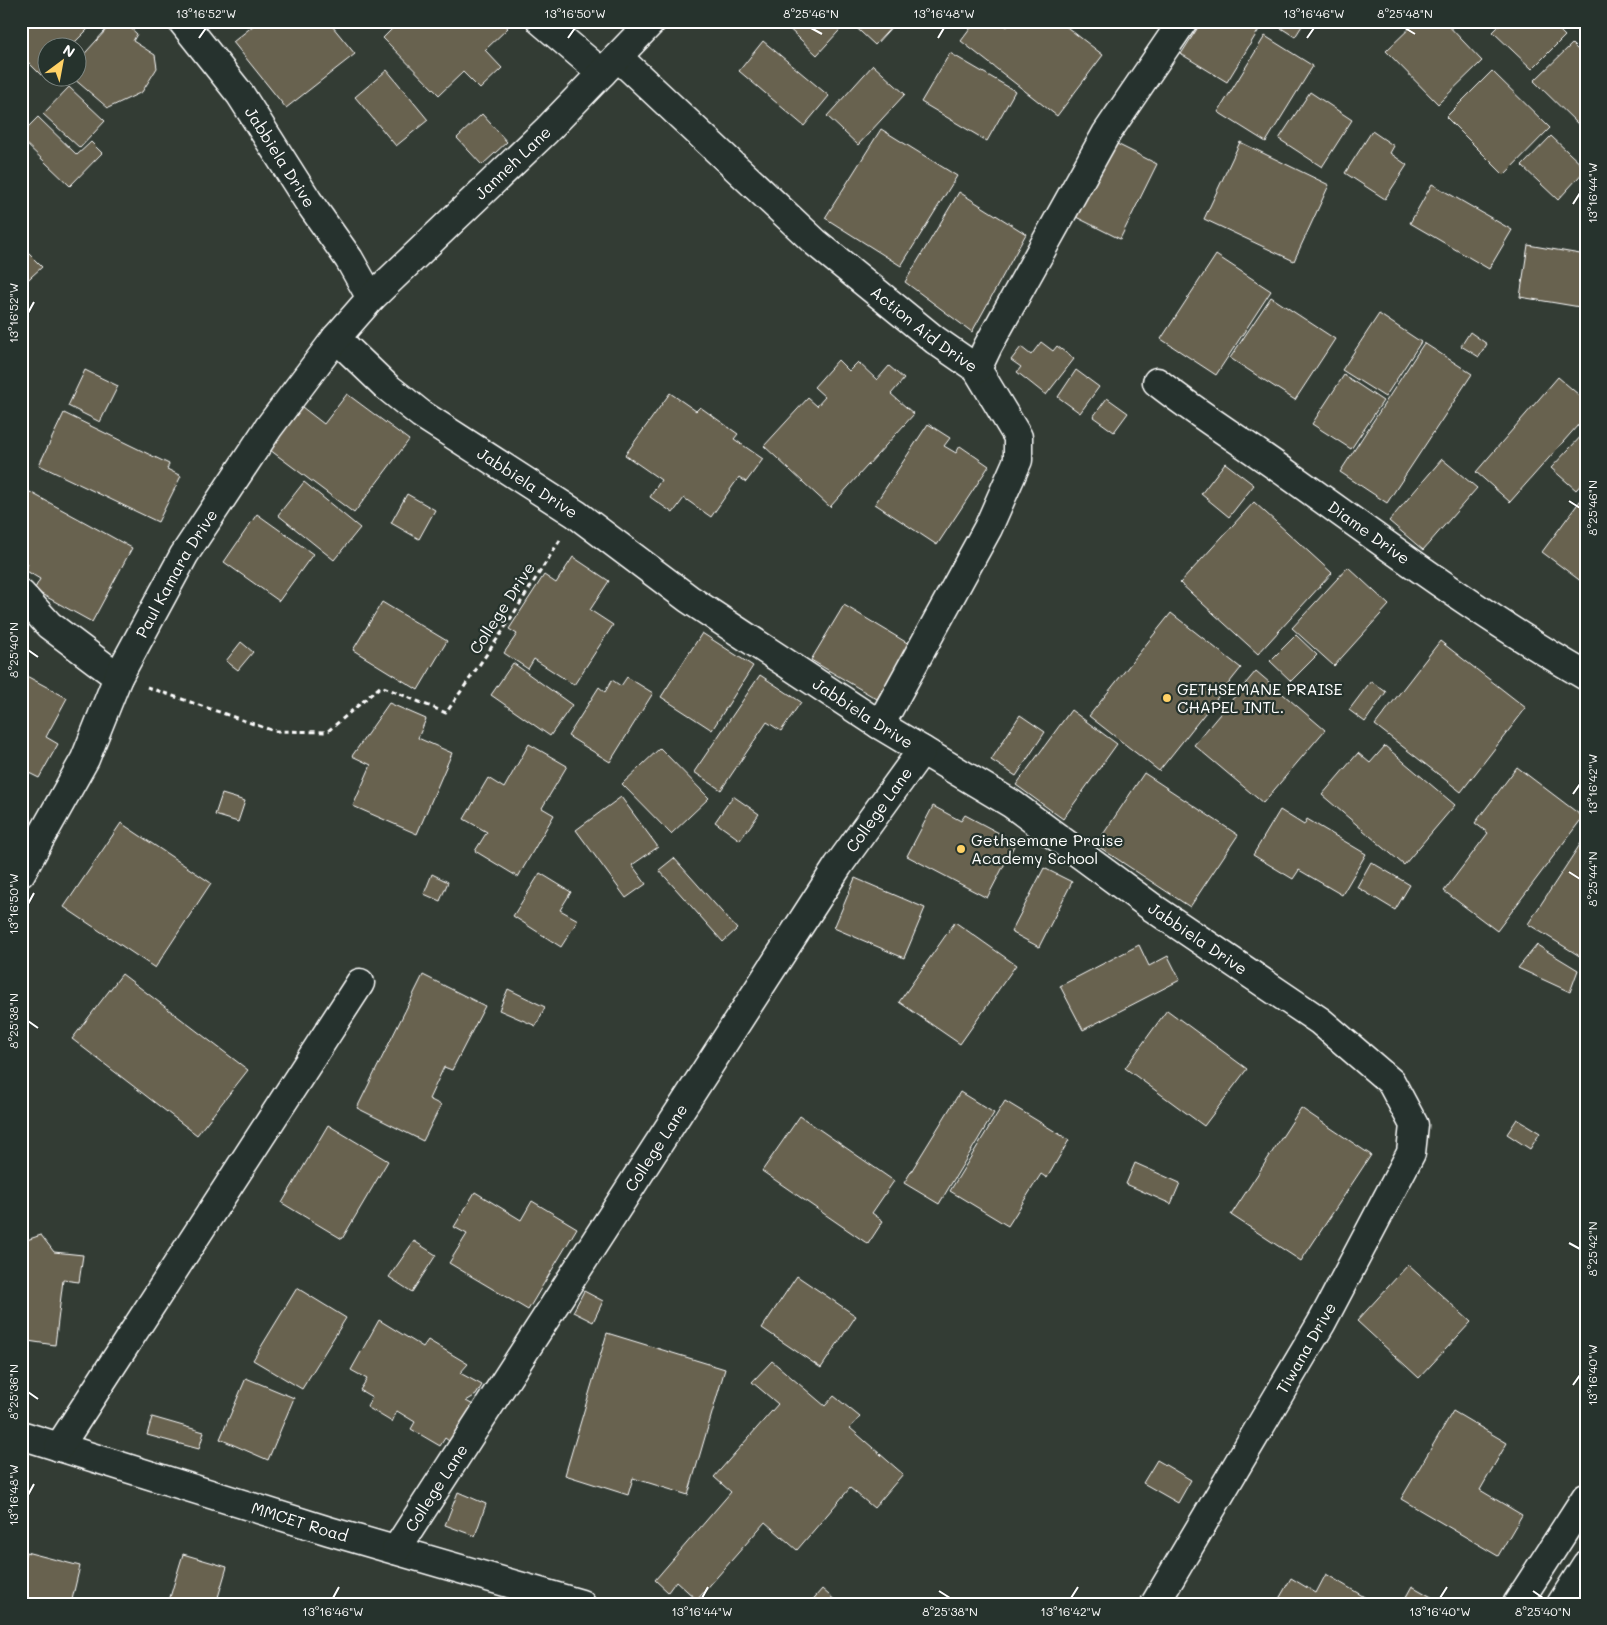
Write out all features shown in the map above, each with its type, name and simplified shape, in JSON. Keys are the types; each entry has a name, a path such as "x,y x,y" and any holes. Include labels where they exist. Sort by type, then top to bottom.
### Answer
{"street":[{"name":"Jabbiela Drive","path":"182,21 240,94 308,201 349,259 371,298"},
{"name":"Action Aid Drive","path":"541,21 610,65 815,242 935,340 977,369 1106,134 1183,21"},
{"name":"Janneh Lane","path":"371,298 546,131 652,21"},
{"name":"Paul Kamara Drive","path":"21,873 85,759 118,677 184,555 269,427 336,338 371,298"},
{"name":"Jabbiela Drive","path":"336,338 386,386 421,414 576,514 689,599 880,725 1012,804 1153,908 1320,1021 1391,1082"},
{"path":"880,725 988,528 1018,460 1018,437 977,369"},
{"name":"Diame Drive","path":"1157,382 1202,417 1273,463 1452,590 1544,652 1586,676"},
{"path":"21,594 49,625 118,677"},
{"name":"College Lane","path":"396,1550 838,866 922,750"},
{"path":"59,1447 360,982"},
{"name":"Tiwana Drive","path":"1155,1604 1322,1322 1411,1153 1414,1125 1391,1082"},
{"name":"MMCET Road","path":"21,1435 396,1550 581,1604"},
{"path":"1518,1604 1586,1497"},
{"path":"1561,1604 1586,1565"}],"path":[{"name":"College Drive","path":"118,677 274,731 327,732 381,686 446,713 502,632 576,514"}],"building":[{"path":"21,21 96,21 79,38 38,38 38,72 21,55"},
{"path":"114,21 123,21 137,34 133,41 155,55 157,68 142,92 108,108 85,88 88,88 88,50"},
{"path":"259,21 328,21 355,54 286,108 233,42"},
{"path":"400,21 501,21 508,28 485,50 502,68 480,89 463,72 439,95 383,38"},
{"path":"781,21 848,21 817,55"},
{"path":"849,21 897,21 875,45"},
{"path":"976,21 1000,21 1007,27 1011,21 1059,21 1103,55 1057,116 961,41"},
{"path":"1202,21 1249,21 1260,28 1227,82 1181,54"},
{"path":"1270,21 1305,21 1295,37"},
{"path":"1417,21 1444,21 1482,61 1438,104 1386,51"},
{"path":"1504,21 1550,21 1565,36 1532,69 1493,32"},
{"path":"1265,36 1313,66 1266,142 1218,112"},
{"path":"763,41 829,96 804,126 739,71"},
{"path":"1572,44 1586,58 1586,124 1582,128 1534,81"},
{"path":"950,53 1015,91 987,141 921,102"},
{"path":"873,65 905,94 858,145 827,116"},
{"path":"387,70 428,120 396,146 355,97"},
{"path":"1492,71 1550,128 1504,175 1446,117"},
{"path":"70,88 105,121 80,148 43,114"},
{"path":"1310,92 1352,120 1322,167 1279,139"},
{"path":"482,114 507,142 482,165 457,138"},
{"path":"38,117 77,155 91,142 102,153 70,186 21,139 21,134"},
{"path":"881,129 957,176 901,266 825,218"},
{"path":"1372,131 1394,146 1390,153 1407,165 1385,199 1345,173"},
{"path":"1551,136 1586,169 1558,200 1522,166"},
{"path":"1113,142 1157,164 1120,239 1076,217"},
{"path":"1240,142 1329,185 1294,261 1204,219"},
{"path":"1432,184 1512,230 1489,269 1410,223"},
{"path":"959,192 1026,234 972,332 905,282"},
{"path":"1528,245 1586,255 1580,307 1520,297"},
{"path":"21,246 42,267 21,286"},
{"path":"1216,255 1271,291 1216,375 1161,339"},
{"path":"1271,297 1335,339 1295,400 1230,358"},
{"path":"1379,314 1421,342 1385,397 1342,370"},
{"path":"1470,332 1487,344 1479,357 1461,346"},
{"path":"1041,342 1053,351 1057,346 1074,359 1046,395 1017,372 1021,367 1011,360 1021,347 1031,355"},
{"path":"1424,343 1472,374 1387,503 1340,472"},
{"path":"838,360 849,371 858,362 877,380 889,366 904,379 891,394 914,414 830,507 764,446 808,398 817,406 825,397 814,387"},
{"path":"85,370 118,386 100,422 68,406"},
{"path":"1076,370 1099,387 1080,413 1058,397"},
{"path":"1344,375 1383,401 1351,449 1312,424"},
{"path":"1558,377 1586,401 1586,416 1510,502 1476,472"},
{"path":"670,393 696,411 700,407 738,434 734,439 763,459 746,482 739,477 711,517 684,498 673,513 650,497 661,480 625,455"},
{"path":"347,394 409,440 354,513 270,450 302,407 324,424"},
{"path":"1107,398 1128,413 1114,432 1093,417"},
{"path":"64,413 169,464 167,469 181,476 158,522 39,465"},
{"path":"928,424 950,438 944,446 956,453 960,446 989,466 937,545 875,504"},
{"path":"1586,431 1586,479 1576,490 1551,468"},
{"path":"1442,459 1477,488 1423,550 1389,521"},
{"path":"1225,463 1254,485 1229,517 1201,494"},
{"path":"304,482 360,528 334,560 278,515"},
{"path":"28,491 132,548 92,622 34,590 40,579 25,570 28,564 21,560 21,525 25,518 21,516 21,503"},
{"path":"1586,493 1586,585 1542,552"},
{"path":"407,494 435,510 419,539 391,523"},
{"path":"1254,502 1332,573 1258,654 1180,583"},
{"path":"257,514 313,554 279,601 224,562"},
{"path":"573,557 609,581 590,610 613,625 574,685 534,659 528,669 504,653 517,634 509,629 544,575 556,583"},
{"path":"1348,567 1389,605 1334,666 1292,628"},
{"path":"382,602 447,641 418,690 353,650"},
{"path":"844,605 909,644 877,699 811,660"},
{"path":"1171,613 1241,668 1159,771 1089,716"},
{"path":"702,633 753,666 712,730 661,697"},
{"path":"1296,635 1317,655 1291,681 1270,661"},
{"path":"1440,641 1526,708 1461,792 1375,725"},
{"path":"241,642 253,652 238,670 226,661"},
{"path":"513,663 572,705 550,736 491,695"},
{"path":"1256,671 1325,730 1263,803 1194,745"},
{"path":"21,673 67,698 46,737 58,744 39,778 21,769"},
{"path":"760,675 801,702 781,731 767,722 721,790 694,772"},
{"path":"627,677 653,693 610,762 568,736 599,687 605,692 612,680 621,686"},
{"path":"1371,681 1386,692 1365,722 1349,710"},
{"path":"389,703 426,719 418,738 452,753 417,834 353,806 371,765 352,756"},
{"path":"1071,710 1117,744 1063,819 1016,785"},
{"path":"1020,715 1045,732 1016,776 991,760"},
{"path":"529,744 567,766 542,808 554,815 518,877 475,851 487,832 464,819 488,778 504,788"},
{"path":"1385,746 1455,805 1404,865 1322,795 1358,753 1370,763"},
{"path":"660,748 709,798 671,834 622,784"},
{"path":"1517,767 1583,817 1497,931 1444,891 1488,833 1475,823"},
{"path":"1144,773 1238,835 1190,907 1096,845"},
{"path":"222,794 245,801 238,822 215,815"},
{"path":"733,796 759,814 740,840 715,822"},
{"path":"621,797 658,847 632,865 646,884 626,898 576,830"},
{"name":"Gethsemane Praise Academy School","path":"933,806 961,821 965,815 1016,842 987,898 907,856"},
{"path":"1280,810 1304,825 1307,819 1366,854 1342,895 1299,870 1293,879 1253,855"},
{"path":"121,823 211,883 155,968 64,907"},
{"path":"1583,840 1586,842 1586,960 1528,924"},
{"path":"674,858 737,929 723,942 659,870"},
{"path":"1371,862 1410,885 1395,910 1357,887"},
{"path":"1044,868 1072,882 1039,947 1011,932"},
{"path":"540,873 571,892 560,910 578,920 561,947 513,916"},
{"path":"432,874 448,882 440,901 424,894"},
{"path":"855,878 925,908 904,958 834,928"},
{"path":"955,922 1016,965 960,1044 899,1002"},
{"path":"1139,945 1149,966 1168,956 1180,980 1083,1030 1060,986"},
{"path":"1537,945 1578,970 1570,992 1518,968"},
{"path":"122,974 248,1070 197,1135 72,1039"},
{"path":"423,975 485,1006 452,1070 444,1067 429,1099 441,1105 423,1141 357,1108"},
{"path":"508,989 545,1007 536,1026 499,1010"},
{"path":"1167,1010 1247,1069 1204,1126 1125,1068"},
{"path":"960,1092 994,1113 939,1204 904,1183"},
{"path":"1005,1101 1069,1140 1047,1178 1041,1174 1008,1226 950,1191"},
{"path":"1301,1108 1371,1155 1301,1261 1231,1215"},
{"path":"800,1116 894,1181 872,1213 883,1221 868,1244 762,1171"},
{"path":"1517,1119 1540,1133 1530,1149 1507,1134"},
{"path":"328,1125 388,1161 342,1239 282,1203"},
{"path":"1135,1163 1180,1183 1171,1204 1126,1184"},
{"path":"475,1192 521,1220 532,1201 577,1228 528,1310 449,1263 467,1234 454,1227"},
{"path":"41,1235 54,1252 83,1255 79,1282 63,1280 55,1345 21,1340 21,1300 28,1271 21,1260 21,1242"},
{"path":"414,1241 436,1255 412,1292 389,1277"},
{"path":"1408,1265 1471,1322 1419,1378 1357,1321"},
{"path":"797,1276 856,1316 821,1368 762,1328"},
{"path":"297,1288 346,1318 302,1389 253,1360"},
{"path":"584,1291 603,1301 593,1322 573,1312"},
{"path":"379,1320 423,1347 428,1340 468,1364 460,1373 482,1385 476,1395 466,1401 479,1408 456,1446 445,1438 440,1446 411,1429 415,1422 397,1411 392,1422 367,1407 372,1397 360,1390 367,1379 351,1370"},
{"path":"607,1333 725,1369 688,1495 633,1478 628,1495 565,1475"},
{"path":"772,1361 825,1406 834,1396 860,1417 850,1428 903,1474 874,1508 850,1488 797,1550 765,1522 697,1600 676,1581 668,1592 655,1580 731,1492 714,1477 778,1404 752,1382"},
{"path":"246,1378 294,1398 268,1460 220,1439"},
{"path":"1453,1411 1507,1443 1480,1490 1522,1515 1498,1556 1401,1499"},
{"path":"152,1417 204,1432 199,1449 147,1435"},
{"path":"1157,1460 1191,1480 1178,1503 1143,1483"},
{"path":"458,1492 486,1504 475,1536 445,1525"},
{"path":"26,1552 80,1566 71,1604 21,1604 21,1567"},
{"path":"183,1554 227,1567 216,1604 168,1604"},
{"path":"1326,1574 1376,1604 1276,1604 1291,1578 1316,1593"},
{"path":"1412,1586 1444,1604 1402,1604"},
{"path":"822,1589 837,1602 836,1604 809,1604"}],"place":[{"name":"GETHSEMANE PRAISE CHAPEL INTL.","path":"1167,698"},
{"name":"Gethsemane Praise Academy School","path":"961,849"}]}
